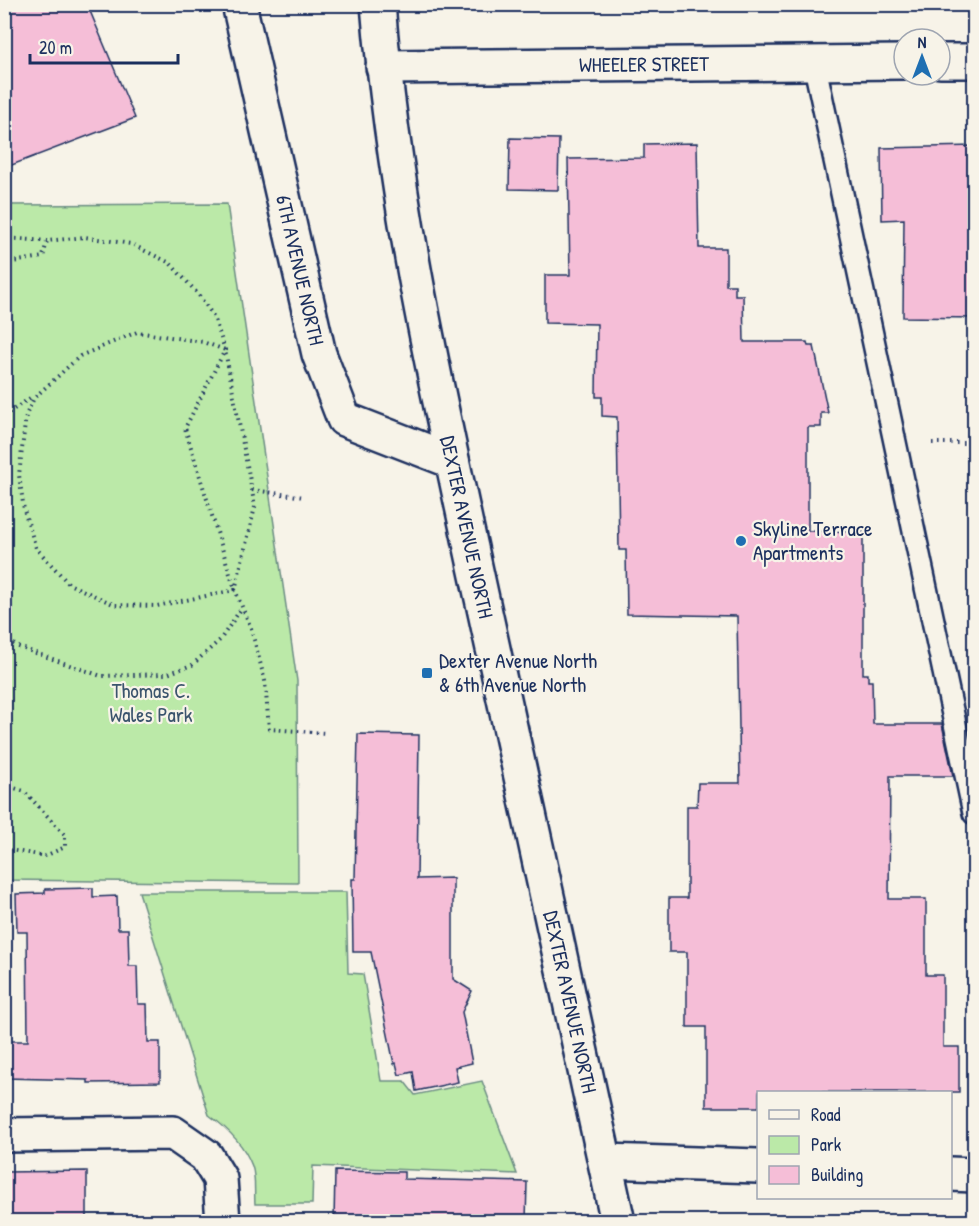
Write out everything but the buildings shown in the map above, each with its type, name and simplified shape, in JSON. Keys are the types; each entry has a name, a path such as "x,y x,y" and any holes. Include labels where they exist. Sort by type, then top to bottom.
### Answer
{"main road":[{"name":"6TH AVENUE NORTH","path":"239,4 319,354 344,419 452,460"},
{"name":"DEXTER AVENUE NORTH","path":"378,4 383,67 413,262 452,460 618,1221"},
{"path":"952,61 975,61"},
{"name":"WHEELER STREET","path":"383,67 892,62"},
{"path":"4,1135 173,1133 206,1156 220,1179 223,1221"},
{"path":"605,1161 757,1166"},
{"path":"952,1174 975,1175"}],"lane":[{"path":"814,63 975,813"}],"path":[{"path":"4,238 47,241 85,237 131,244 170,263 198,294 214,317 225,350 255,507 235,590"},
{"path":"4,265 43,257 47,241"},
{"path":"225,350 203,342 137,332 80,356 33,398 26,415 19,475 24,510 36,548 69,584 115,605 157,606 235,590"},
{"path":"225,350 185,428 241,609 251,628 265,681 269,729 326,733"},
{"path":"4,416 42,390"},
{"path":"252,490 304,497"},
{"path":"4,636 16,646 101,676 168,674 192,664 220,640 241,609"},
{"path":"4,786 24,791 65,835 65,847 45,856 4,849"},
{"path":"269,1221 314,1219"}],"green space":[{"name":"Thomas C. Wales Park","path":"227,204 297,681 298,883 5,880 5,205"},
{"path":"139,892 346,892 348,973 363,974 381,1081 404,1081 415,1095 482,1081 517,1174 313,1166 312,1204 255,1204 254,1175 249,1158 234,1137 209,1115"}],"place":[{"name":"Skyline Terrace Apartments","path":"741,541"},
{"name":"Dexter Avenue North & 6th Avenue North","path":"427,673"}]}
